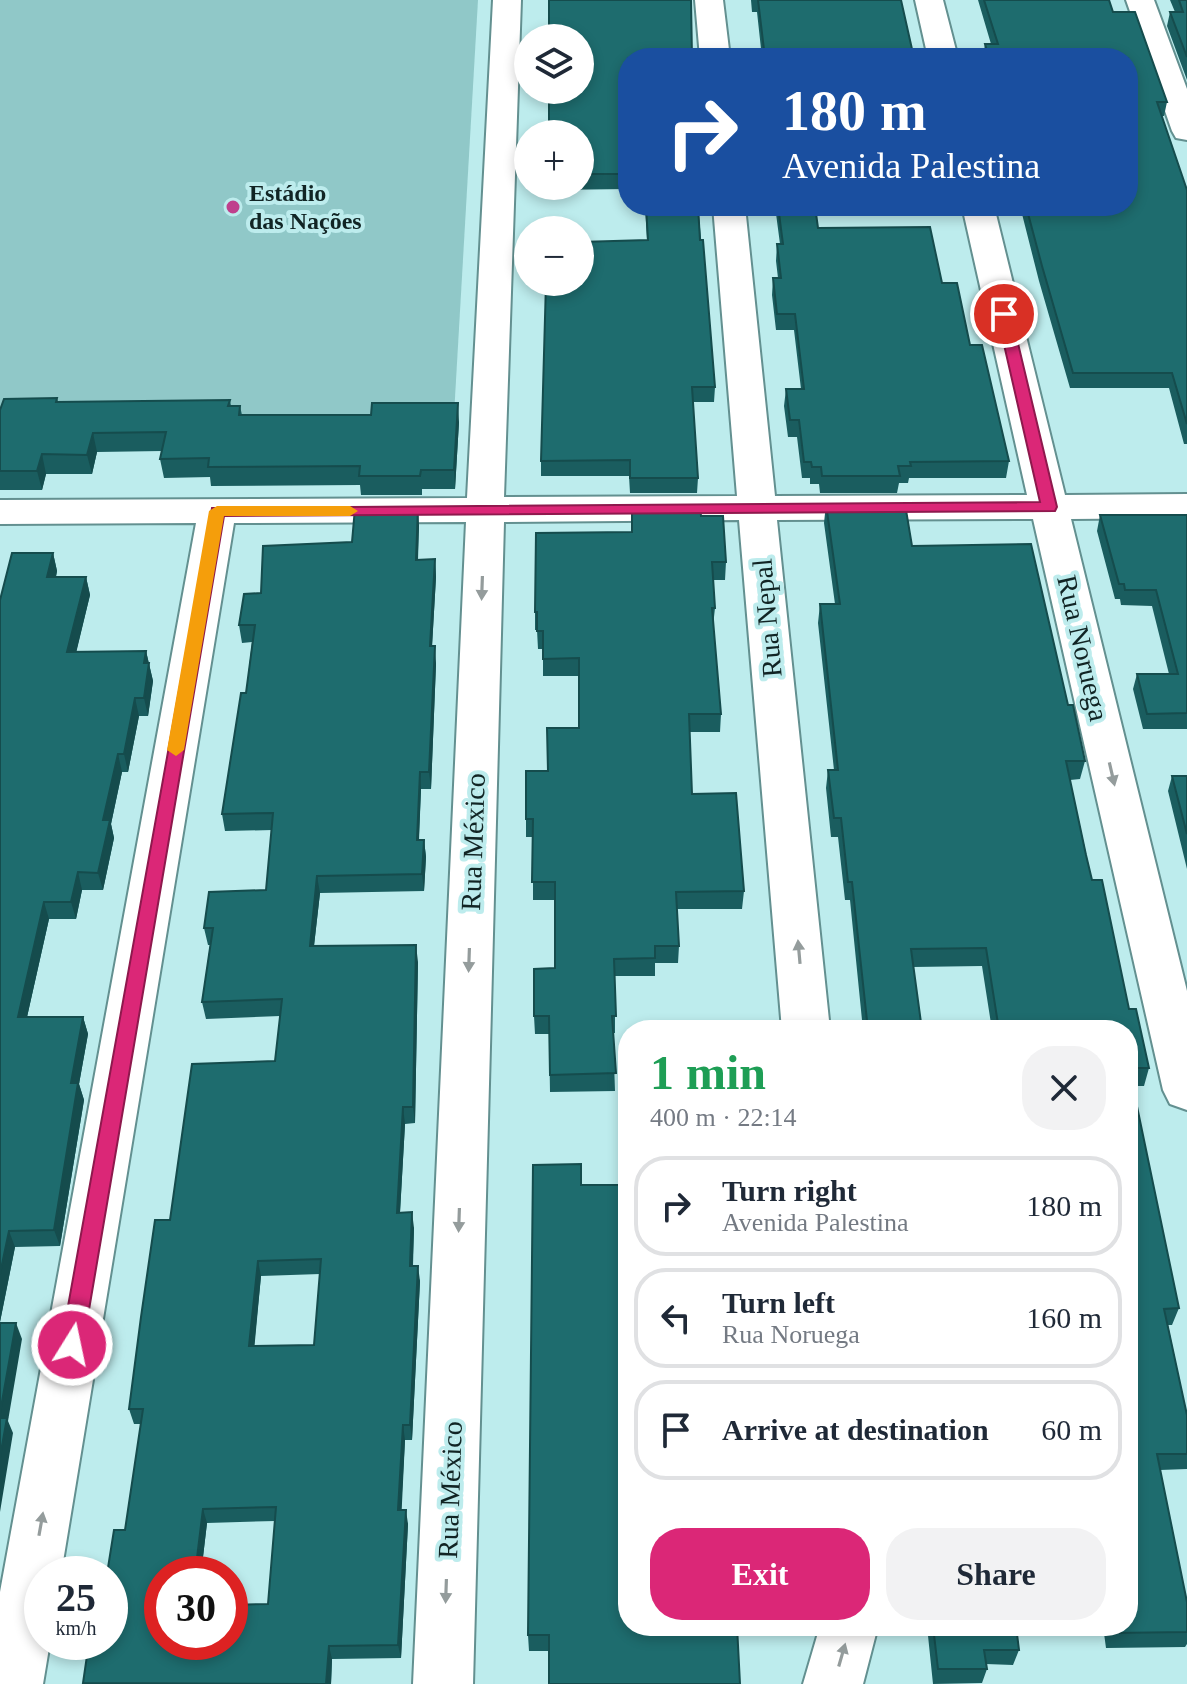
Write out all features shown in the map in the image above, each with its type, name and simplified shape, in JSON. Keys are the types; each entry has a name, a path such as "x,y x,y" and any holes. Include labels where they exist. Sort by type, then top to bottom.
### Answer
{"street":[{"name":"Rua México","path":"443,1684 485,510 507,0"},
{"path":"709,0 714,48"},
{"path":"929,0 941,48"},
{"path":"1140,0 1187,131"},
{"name":"Rua Nepal","path":"730,216 805,1020"},
{"name":"Rua Noruega","path":"980,216 1187,1090"},
{"path":"0,512 1187,506"},
{"path":"13,1684 217,511"},
{"path":"833,1684 846,1636"}],"shaded area":[{"name":"Estádio das Nações","path":"0,0 478,0 454,415 0,416"}],"building":[{"path":"549,0 691,0 692,48 618,48 618,174 594,174 594,120 549,120 549,104 594,104 594,24 549,24"},
{"path":"758,0 901,0 912,48 764,48"},
{"path":"984,0 1109,0 1113,12 1135,12 1167,102 1157,102 1187,190 1187,424 1172,373 1073,373 1029,216 1138,216 1138,48 986,48 985,44 998,44"},
{"path":"1179,0 1187,0 1187,57 1170,12 1183,12"},
{"path":"647,216 699,216 715,387 692,387 698,478 630,478 630,460 541,461 546,296 594,296 594,242 648,240"},
{"path":"779,216 816,216 818,228 930,227 942,283 957,283 970,345 982,345 1009,461 910,462 911,466 898,466 900,476 822,476 821,467 812,467 811,462 804,462 799,420 790,420 786,389 804,389 795,314 777,314 773,278 781,278 777,244 783,244"},
{"path":"57,398 56,402 230,400 228,406 240,406 239,415 371,415 372,403 458,403 454,470 421,470 420,476 359,476 360,466 208,467 209,458 160,459 166,432 93,433 87,455 42,454 37,471 0,471 0,410 4,399"},
{"path":"826,504 905,504 912,546 1031,544 1068,705 1073,705 1085,761 1066,761 1086,855 1092,880 1102,880 1129,1009 1136,1009 1149,1068 1138,1068 1138,1020 997,1020 986,948 911,949 921,1020 867,1020 852,882 848,882 841,818 834,818 828,770 838,770 820,604 840,604"},
{"path":"700,505 701,516 723,516 726,562 712,562 715,608 712,608 721,714 689,714 692,794 736,793 744,891 676,892 679,946 655,946 655,958 614,959 616,1016 612,1016 616,1073 550,1075 549,1016 534,1016 534,969 555,968 555,882 532,882 533,819 526,819 526,771 548,771 547,728 579,728 579,658 543,659 543,631 537,631 535,612 536,533 632,532 632,506"},
{"path":"355,508 418,508 416,560 435,559 430,646 435,646 429,772 420,772 417,840 424,840 422,874 317,876 310,946 416,945 413,1107 403,1107 397,1213 412,1212 410,1266 418,1266 410,1425 403,1425 398,1510 406,1510 398,1645 329,1646 326,1684 83,1683 86,1660 128,1660 128,1556 110,1556 114,1530 125,1530 143,1409 129,1409 155,1220 170,1220 192,1064 275,1061 282,999 202,1002 213,928 204,928 209,892 266,890 273,813 222,814 241,693 246,693 255,625 239,625 244,594 261,593 263,546 352,542","holes":["321,1259 314,1345 249,1346 258,1261"]},
{"path":"1100,515 1187,515 1187,713 1147,714 1137,674 1178,674 1156,590 1125,590 1124,584 1119,584"},
{"path":"12,553 53,553 47,577 86,577 67,652 146,651 144,663 149,663 144,698 135,698 124,754 118,754 103,820 110,820 98,873 78,872 71,902 44,902 18,1017 83,1017 71,1083 78,1083 54,1230 9,1231 0,1274 0,600"},
{"path":"1172,776 1187,776 1187,834"},
{"path":"1138,1111 1179,1308 1164,1309 1187,1415 1187,1454 1157,1454 1187,1602 1187,1632 1138,1633"},
{"path":"581,1164 581,1185 618,1185 618,1636 738,1636 740,1684 549,1684 549,1635 528,1635 533,1165"},
{"path":"0,1323 16,1323 0,1413"},
{"path":"0,1418 7,1418 0,1457"},
{"path":"934,1636 1017,1636 1019,1650 984,1650 987,1669 938,1669"}],"slow traffic":[{"path":"176,750 217,511 350,511"}],"place":[{"name":"Estádio das Nações","path":"233,207"}],"route":[{"path":"72,1345 217,511 1049,507 1004,314"}]}
